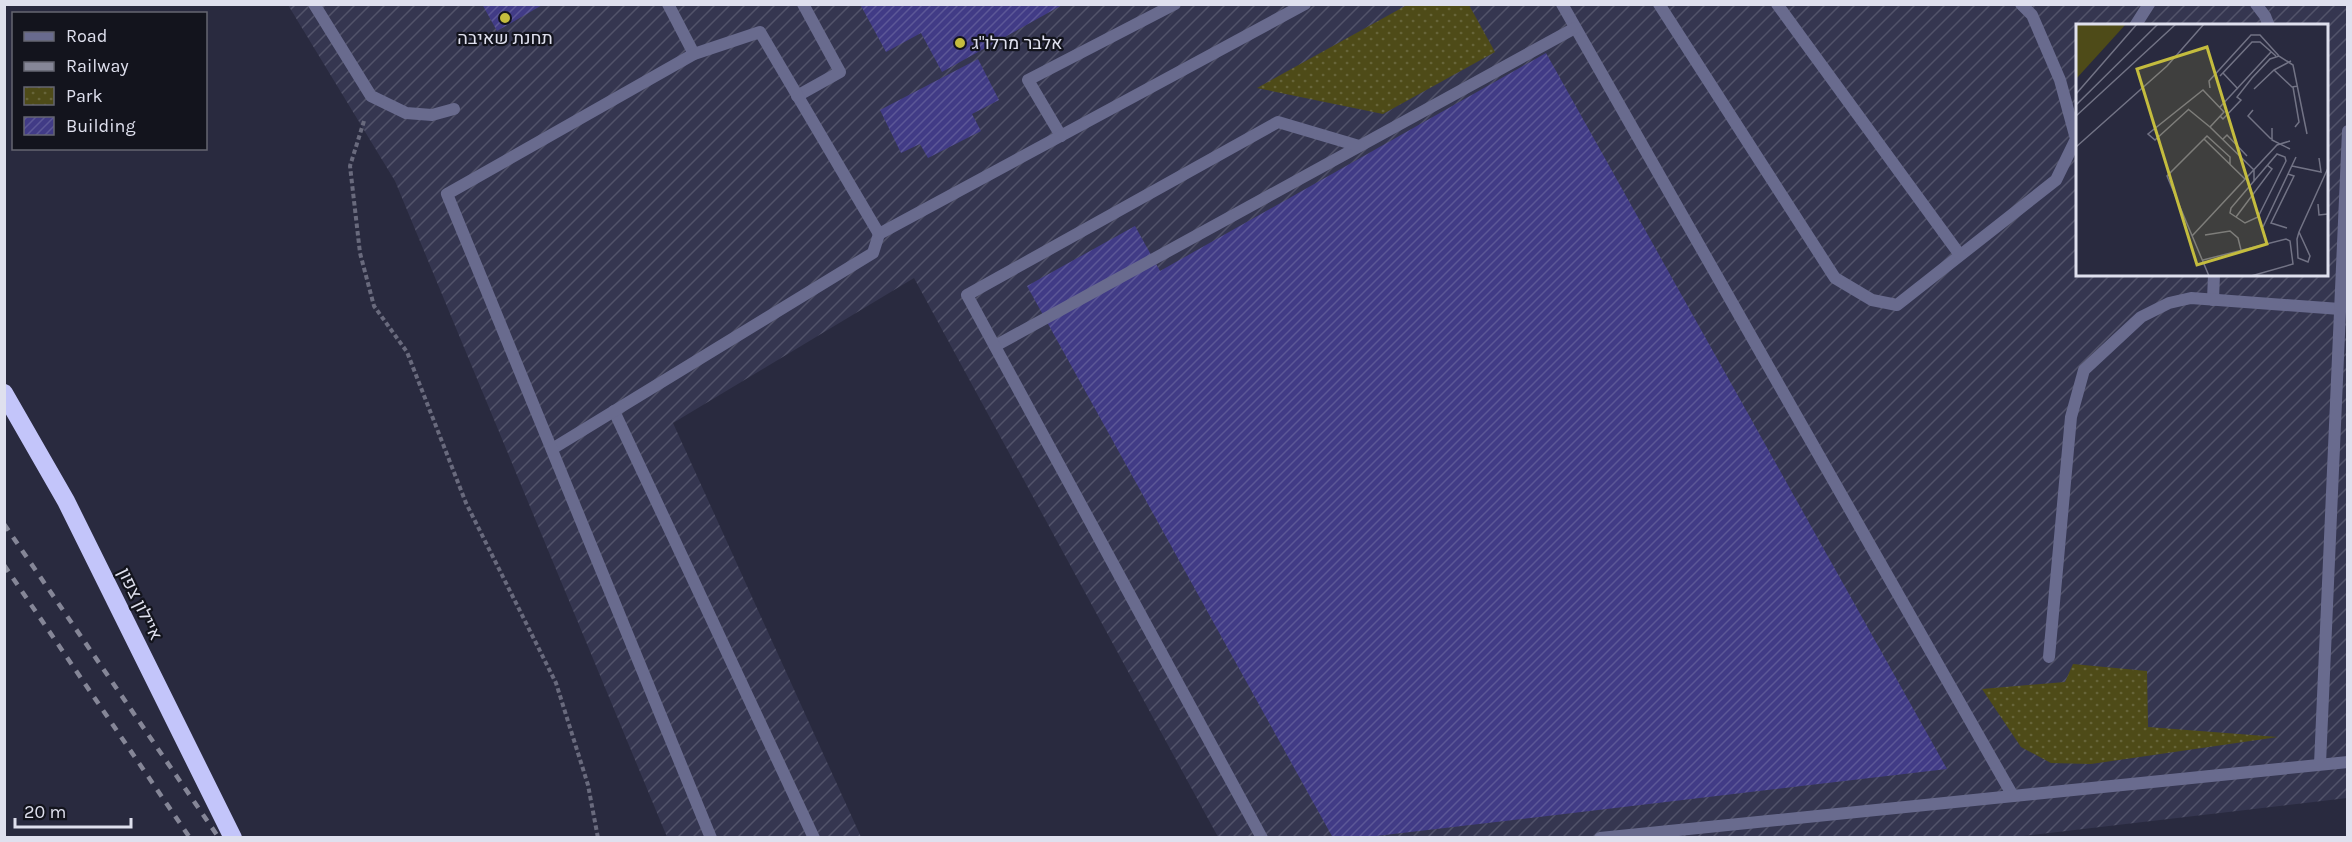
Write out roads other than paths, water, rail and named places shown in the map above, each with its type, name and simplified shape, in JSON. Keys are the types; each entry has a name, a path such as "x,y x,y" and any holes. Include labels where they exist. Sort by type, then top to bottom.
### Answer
{"highway":[{"name":"איילון צפון","path":"4,393 66,501 232,837"}],"street":[{"path":"314,4 371,96 406,113 432,115 454,110"},
{"path":"668,4 694,54"},
{"path":"797,96 840,72 802,4"},
{"path":"1061,136 1028,80 1175,4"},
{"path":"552,449 873,253 879,234 1305,4"},
{"path":"1562,4 2013,796"},
{"path":"1659,4 1835,278 1872,300 1897,305 2056,180 2076,140 2060,80 2032,15 2020,4"},
{"path":"1778,4 1960,255"},
{"path":"2136,24 2149,4"},
{"path":"2256,4 2268,24"},
{"path":"994,346 1575,27"},
{"path":"711,837 447,194 694,54 760,32 879,234"},
{"path":"1262,837 967,295 1278,122 1359,146"},
{"path":"2320,765 2348,131"},
{"path":"2213,300 2214,276"},
{"path":"2049,657 2072,417 2084,370 2141,317 2169,303 2191,298 2340,309"},
{"path":"615,411 814,837"},
{"path":"1600,837 2348,762"}],"railway":[{"path":"4,524 219,838"},
{"path":"4,565 190,838"}],"place":[{"name":"תחנת שאיבה","path":"505,18"},
{"name":"אלבר מרלו\"ג","path":"960,43"}]}
